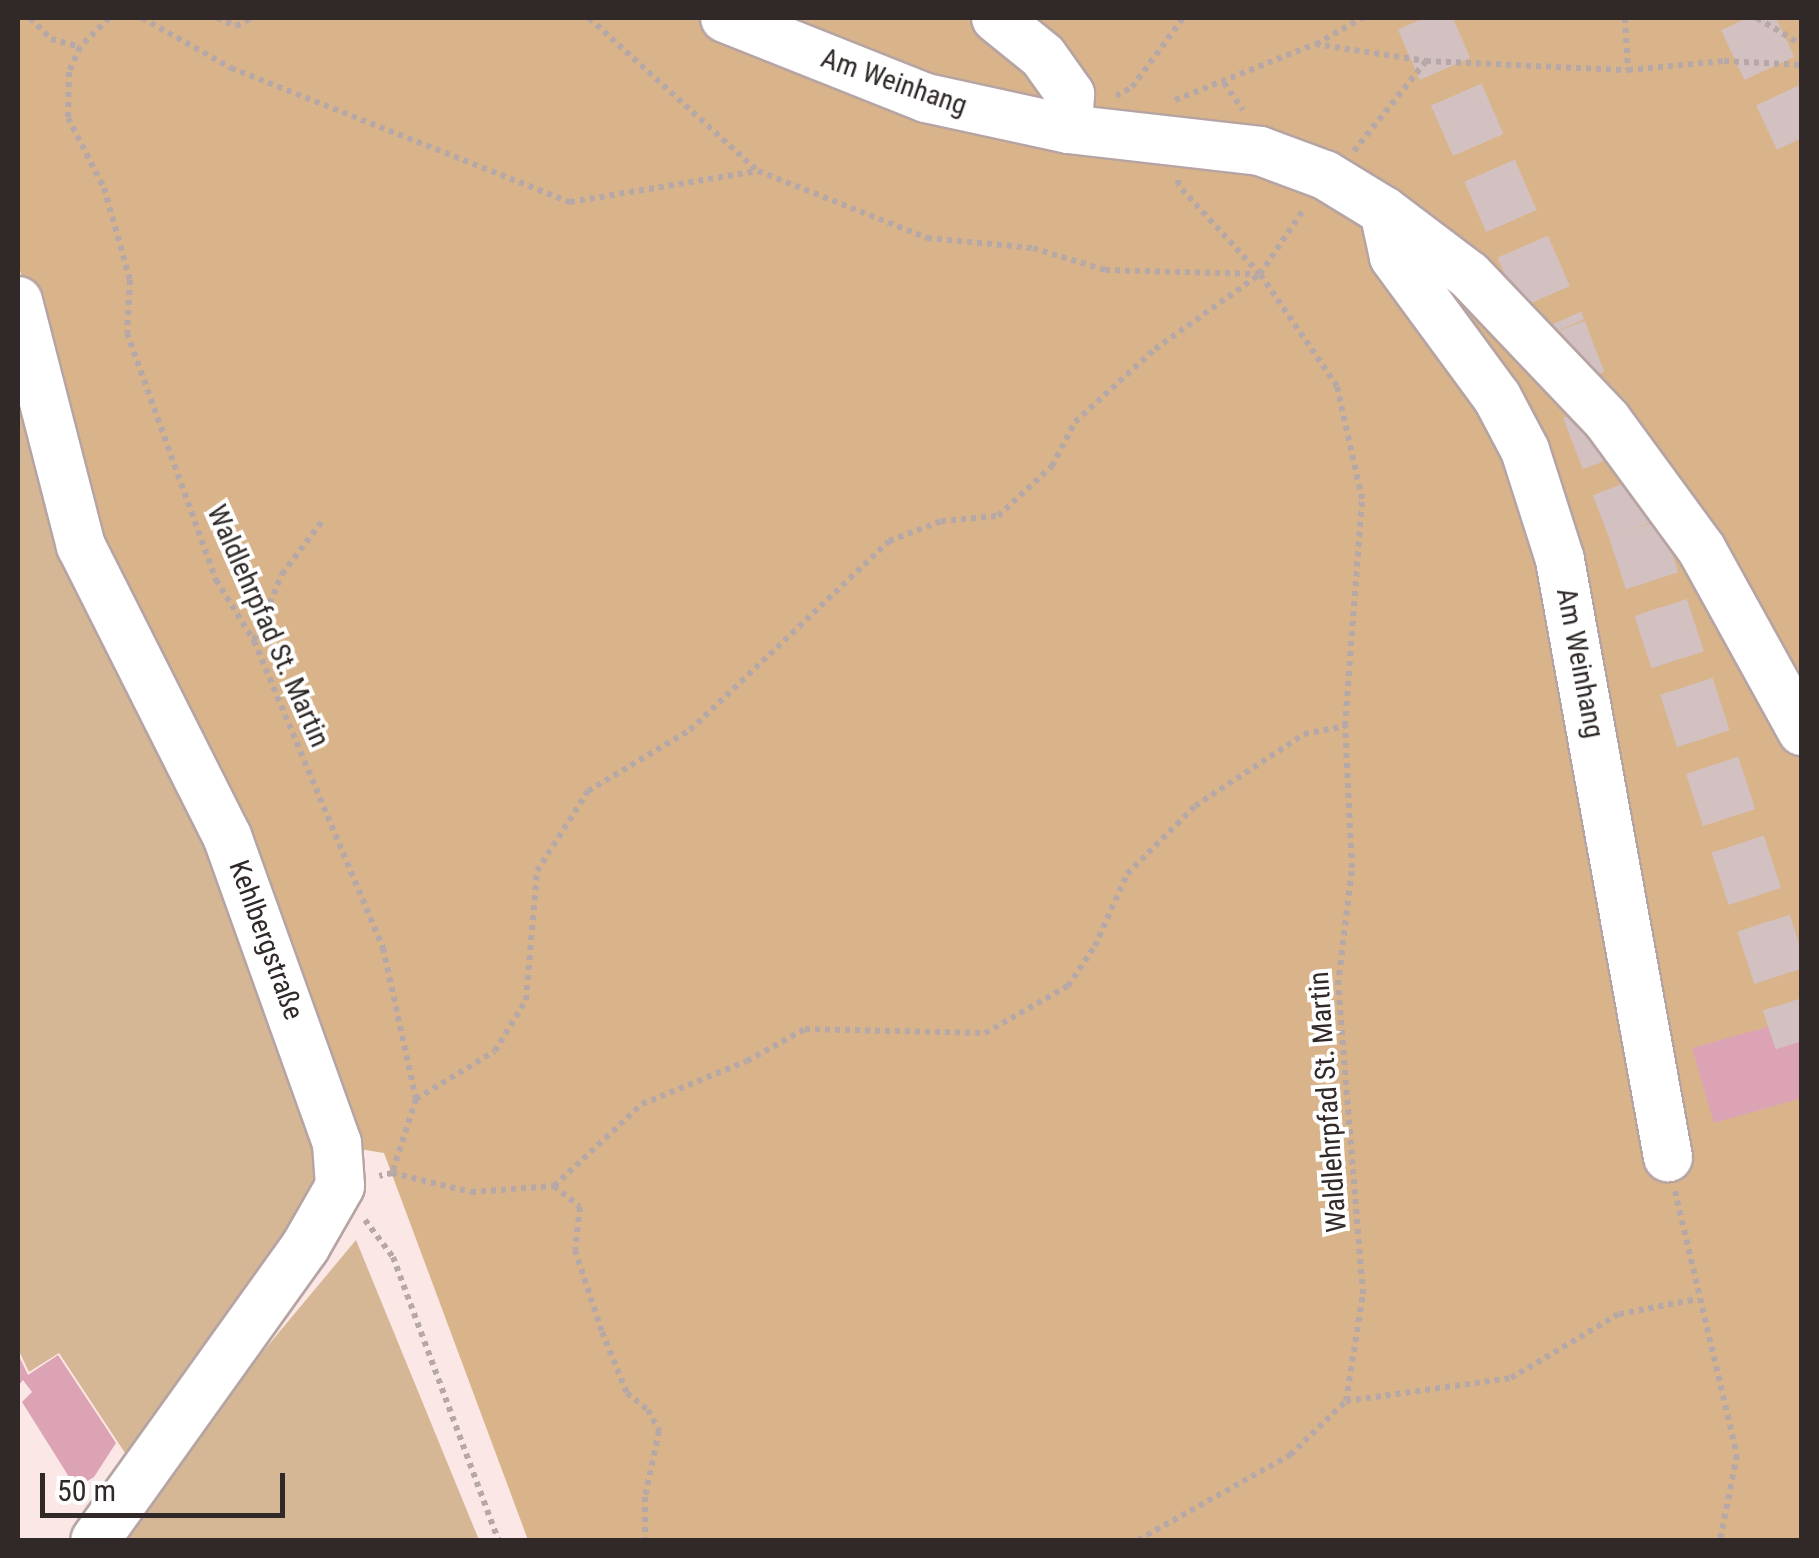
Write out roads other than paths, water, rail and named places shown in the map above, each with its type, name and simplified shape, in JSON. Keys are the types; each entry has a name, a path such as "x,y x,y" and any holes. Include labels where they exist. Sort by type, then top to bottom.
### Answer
{"street":[{"name":"Am Weinhang","path":"725,18 926,98 1068,129 1260,151 1325,175 1384,211 1470,275 1607,420 1702,550 1802,731"},
{"path":"996,18 1043,56 1070,94 1068,129"},
{"name":"Am Weinhang","path":"1384,211 1394,257 1480,372 1525,450 1560,560 1668,1157"},
{"name":"Kehlbergstraße","path":"18,302 81,546 227,836 337,1142 340,1186 306,1247 96,1540"}],"tunnel":[{"path":"1423,18 1559,330 1635,528 1802,1041"},
{"path":"1746,18 1802,138"}]}
